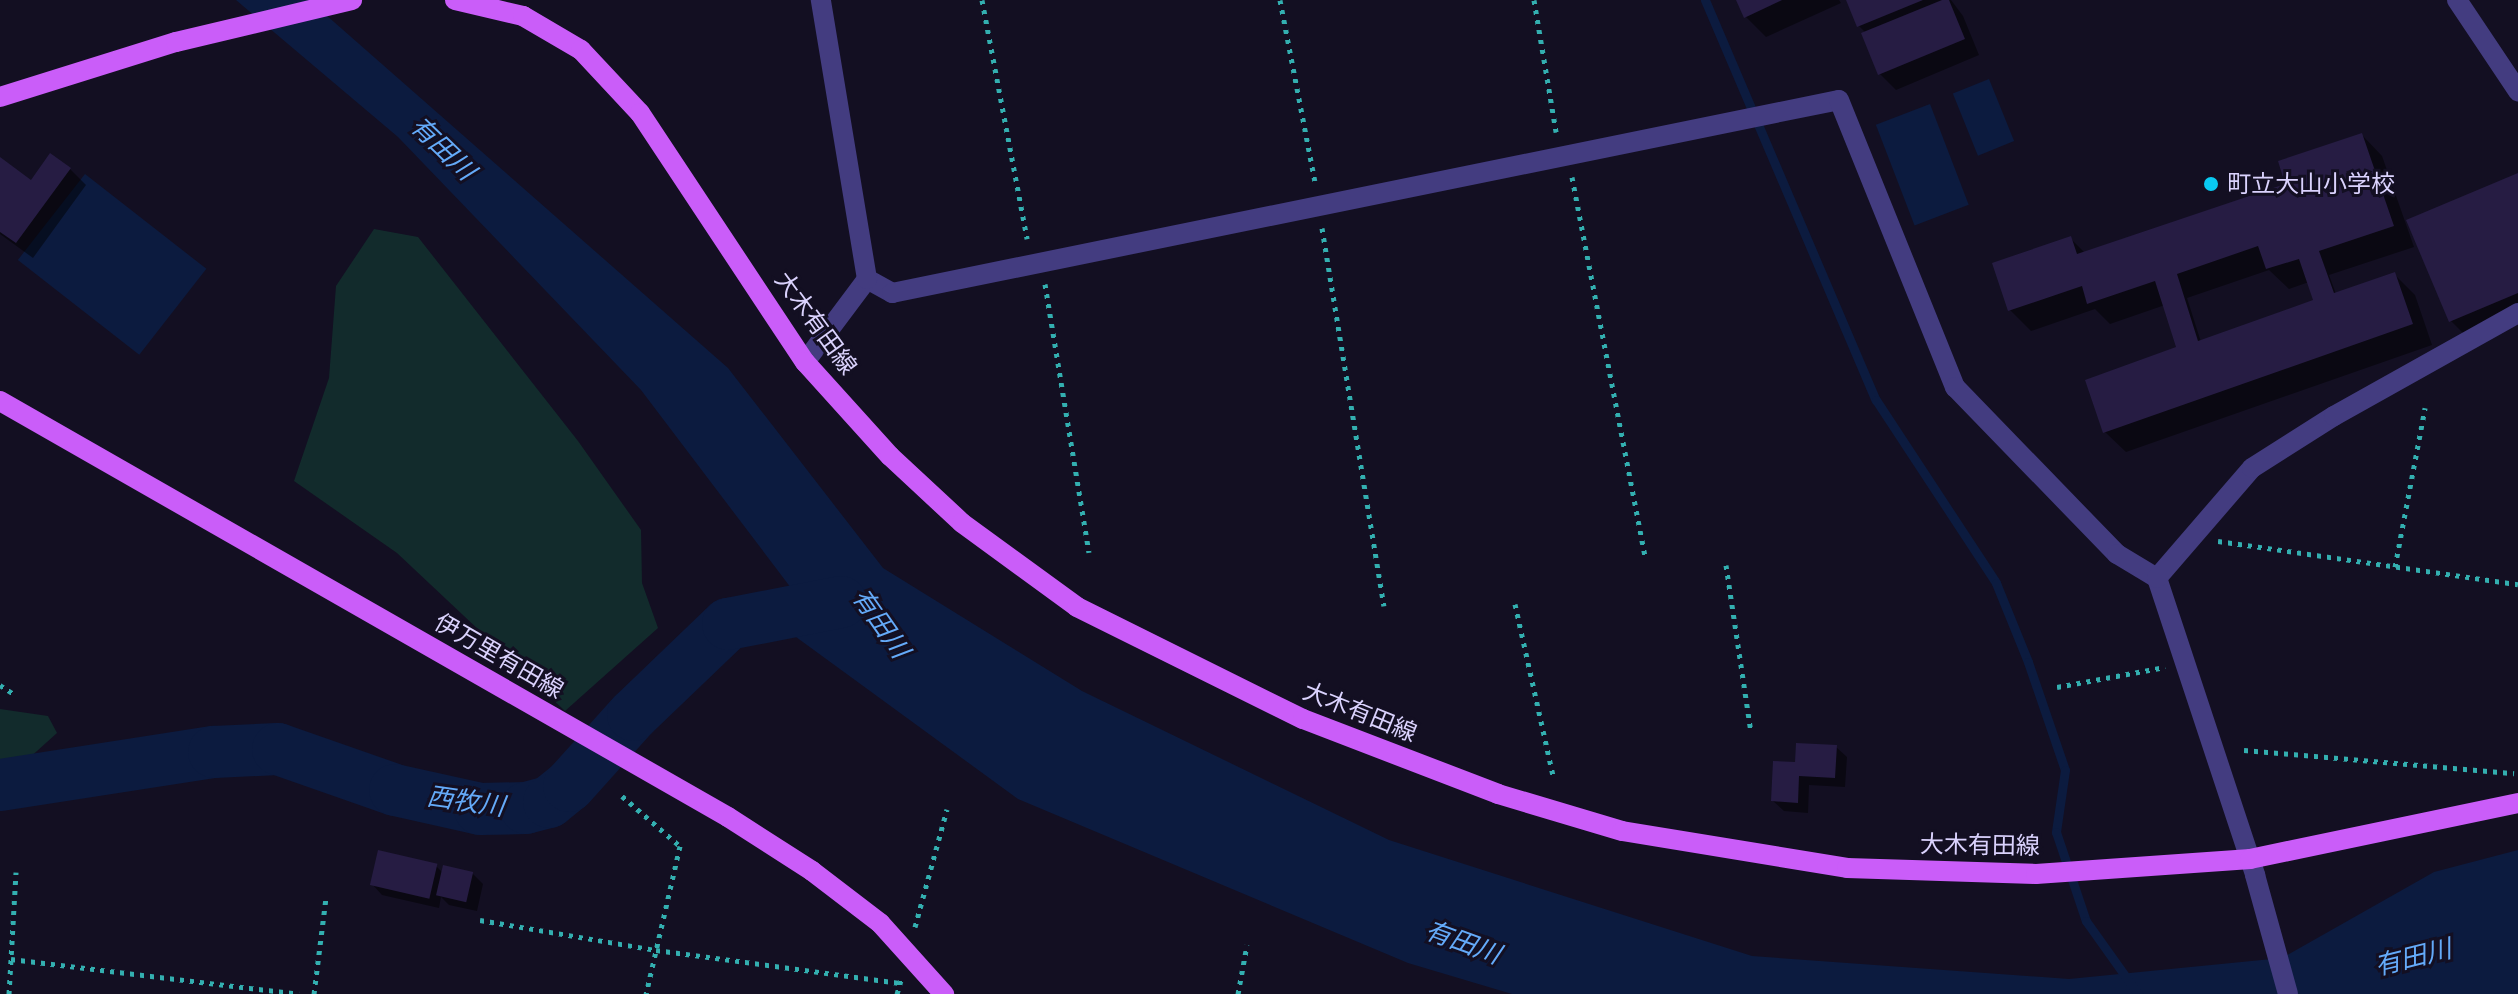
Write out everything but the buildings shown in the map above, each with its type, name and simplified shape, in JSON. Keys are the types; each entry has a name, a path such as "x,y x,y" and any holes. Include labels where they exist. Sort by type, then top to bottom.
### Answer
{"main road":[{"path":"0,97 176,42 352,0"},
{"name":"大木有田線","path":"455,0 523,16 581,50 640,113 805,362 890,456 962,523 1077,607 1303,719 1498,794 1622,831 1847,868 2036,874 2250,859 2518,803"},
{"name":"伊万里有田線","path":"0,401 643,768 812,871 880,923 944,994"}],"street":[{"path":"805,362 867,279 821,0"},
{"path":"2457,0 2518,91"},
{"path":"867,279 892,293 1839,100 1955,387 2117,554 2157,578 2250,859 2288,994"},
{"path":"2157,578 2252,468 2334,416 2518,313"}],"path":[{"path":"982,0 1027,239"},
{"path":"1280,0 1315,181"},
{"path":"1534,0 1556,132"},
{"path":"1571,171 1645,557"},
{"path":"1321,221 1384,606"},
{"path":"1044,276 1089,552"},
{"path":"2395,567 2425,408"},
{"path":"2211,540 2518,584"},
{"path":"1726,565 1751,732"},
{"path":"1515,604 1553,775"},
{"path":"2057,687 2170,666"},
{"path":"0,685 14,694"},
{"path":"2244,750 2514,773"},
{"path":"622,796 680,846 646,994"},
{"path":"912,939 947,809"},
{"path":"9,994 16,872"},
{"path":"314,994 326,898"},
{"path":"480,920 656,950 900,983"},
{"path":"1238,994 1247,945"},
{"path":"11,959 299,994"},
{"path":"897,994 904,968"}],"green space":[{"path":"374,229 418,237 578,441 641,530 642,583 658,628 565,711 397,553 294,481 329,378 336,286"},
{"path":"0,709 48,716 57,733 27,760 0,764"}],"water":[{"name":"有田川","path":"236,0 309,0 728,368 883,568 1082,691 1389,840 1752,956 2069,979 2282,958 2434,872 2518,850 2518,994 1512,994 1408,963 1018,799 770,618 791,588 641,390 398,137"},
{"path":"1989,79 2014,141 1978,156 1953,94"},
{"path":"1930,104 1969,205 1915,226 1876,125"},
{"path":"85,174 206,269 139,355 18,260"}],"waterway":[{"path":"1705,0 1876,400 1996,583 2028,662 2065,770 2056,832 2086,921 2138,994"},
{"name":"西牧川","path":"0,785 214,752 278,749 395,790 480,809 526,808 549,802 569,786 633,715 728,624 841,602"}],"place":[{"name":"町立大山小学校","path":"2211,184"}]}
